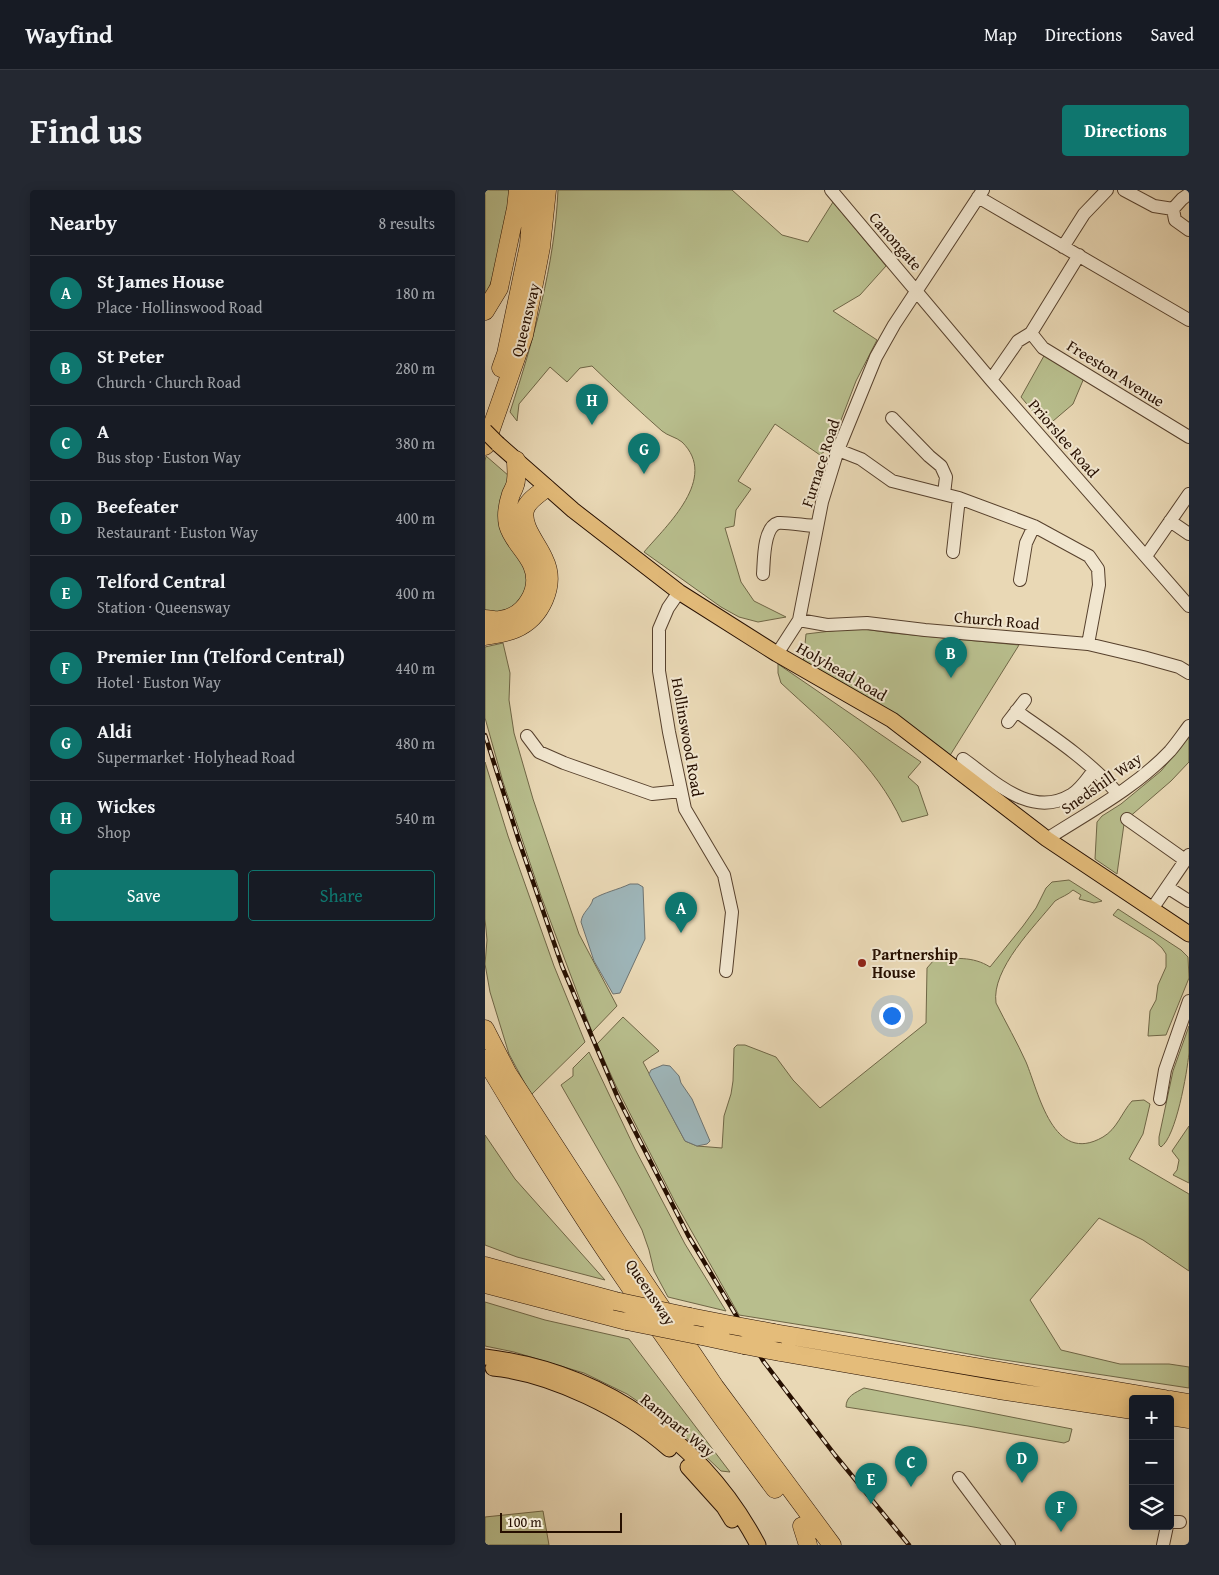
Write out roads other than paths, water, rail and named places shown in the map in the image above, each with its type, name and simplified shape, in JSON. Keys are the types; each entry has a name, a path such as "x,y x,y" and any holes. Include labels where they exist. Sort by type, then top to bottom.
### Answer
{"highway":[{"path":"485,311 499,288 518,190"},
{"name":"Queensway","path":"485,411 505,354 527,254 533,190"},
{"name":"Queensway","path":"492,445 524,335 541,248 547,190"},
{"path":"485,619 500,620 520,612 526,607 532,597 534,588 535,571 508,525 507,515 510,496 516,481 516,460"},
{"path":"485,636 513,630 523,625 539,610 547,593 549,572 544,558 527,528 525,512 527,505 546,488"},
{"name":"Queensway","path":"485,1029 509,1074 619,1245 715,1387 832,1545"},
{"name":"Queensway","path":"485,1059 523,1123 612,1260 703,1394 818,1545"},
{"path":"487,1271 615,1301 774,1334 1141,1395"},
{"path":"487,1271 627,1321 780,1352 999,1390 1129,1409"},
{"path":"1174,1401 1189,1403"},
{"path":"1174,1417 1189,1419"},
{"path":"798,1500 847,1545"},
{"path":"803,1526 808,1545"}],"main road":[{"name":"Holyhead Road","path":"485,431 492,445 516,460 546,488 679,592 777,654 892,720 1047,839 1189,934"},
{"name":"Rampart Way","path":"485,1358 552,1370 599,1391 631,1408 656,1425 703,1467 724,1490 759,1545"},
{"name":"Rampart Way","path":"485,1368 550,1382 583,1394 641,1427 694,1472 724,1508 747,1545"}],"street":[{"name":"Canongate","path":"831,190 917,291"},
{"path":"1063,247 1084,214 1107,190"},
{"path":"1124,190 1154,206 1173,209"},
{"name":"Furnace Road","path":"777,654 799,620 822,502 838,450 876,358 894,325 980,194"},
{"path":"980,194 1063,247 1189,320"},
{"path":"1173,209 1189,194"},
{"path":"1173,209 1175,220 1189,230"},
{"path":"991,380 1017,341 1031,333 1079,255"},
{"name":"Priorslee Road","path":"917,291 991,380 1189,606"},
{"name":"Freeston Avenue","path":"1031,333 1043,348 1189,437"},
{"path":"892,418 941,466 945,477 944,494"},
{"path":"838,450 861,459 892,480 959,498 1034,526 1089,556 1098,569 1099,585 1088,644"},
{"path":"1146,556 1189,494"},
{"path":"953,552 959,498"},
{"path":"1170,521 1189,534"},
{"path":"763,574 758,560 770,528 777,523 817,526"},
{"path":"1020,580 1026,543 1034,526"},
{"name":"Hollinswood Road","path":"679,592 668,608 659,629 659,671 685,809 724,875 732,912 726,971"},
{"name":"Church Road","path":"799,620 827,625 867,623 1088,644 1179,667 1189,673"},
{"path":"1008,722 1025,700"},
{"path":"1016,711 1051,735 1095,770 1118,794"},
{"name":"Snedshill Way","path":"1047,839 1118,794 1148,772 1171,750 1189,726"},
{"path":"527,736 539,752 564,763 652,794 681,791"},
{"path":"963,759 1023,800 1037,803 1057,801 1071,795 1095,770"},
{"path":"1127,819 1187,857 1152,909"},
{"path":"1167,887 1189,901"},
{"path":"1160,1099 1165,1070 1189,1001"},
{"path":"959,1478 1009,1545"},
{"path":"1163,1545 1166,1530"}],"water":[{"path":"630,884 638,884 643,887 645,939 620,993 613,994 594,961 581,922 593,899"},
{"path":"663,1065 670,1066 679,1076 681,1083 692,1099 710,1141 707,1144 697,1146 685,1141 649,1074 651,1070"}],"railway":[{"path":"485,735 562,966 618,1098 688,1235 764,1362 835,1455 909,1545"}],"place":[{"name":"Wickes","path":"592,425"},
{"name":"Aldi","path":"644,474"},
{"name":"St Peter","path":"951,678"},
{"name":"St James House","path":"681,933"},
{"name":"Partnership House","path":"862,963"},
{"name":"Beefeater","path":"1022,1483"},
{"name":"A","path":"911,1487"},
{"name":"Telford Central","path":"871,1504"},
{"name":"Premier Inn (Telford Central)","path":"1061,1532"}]}
